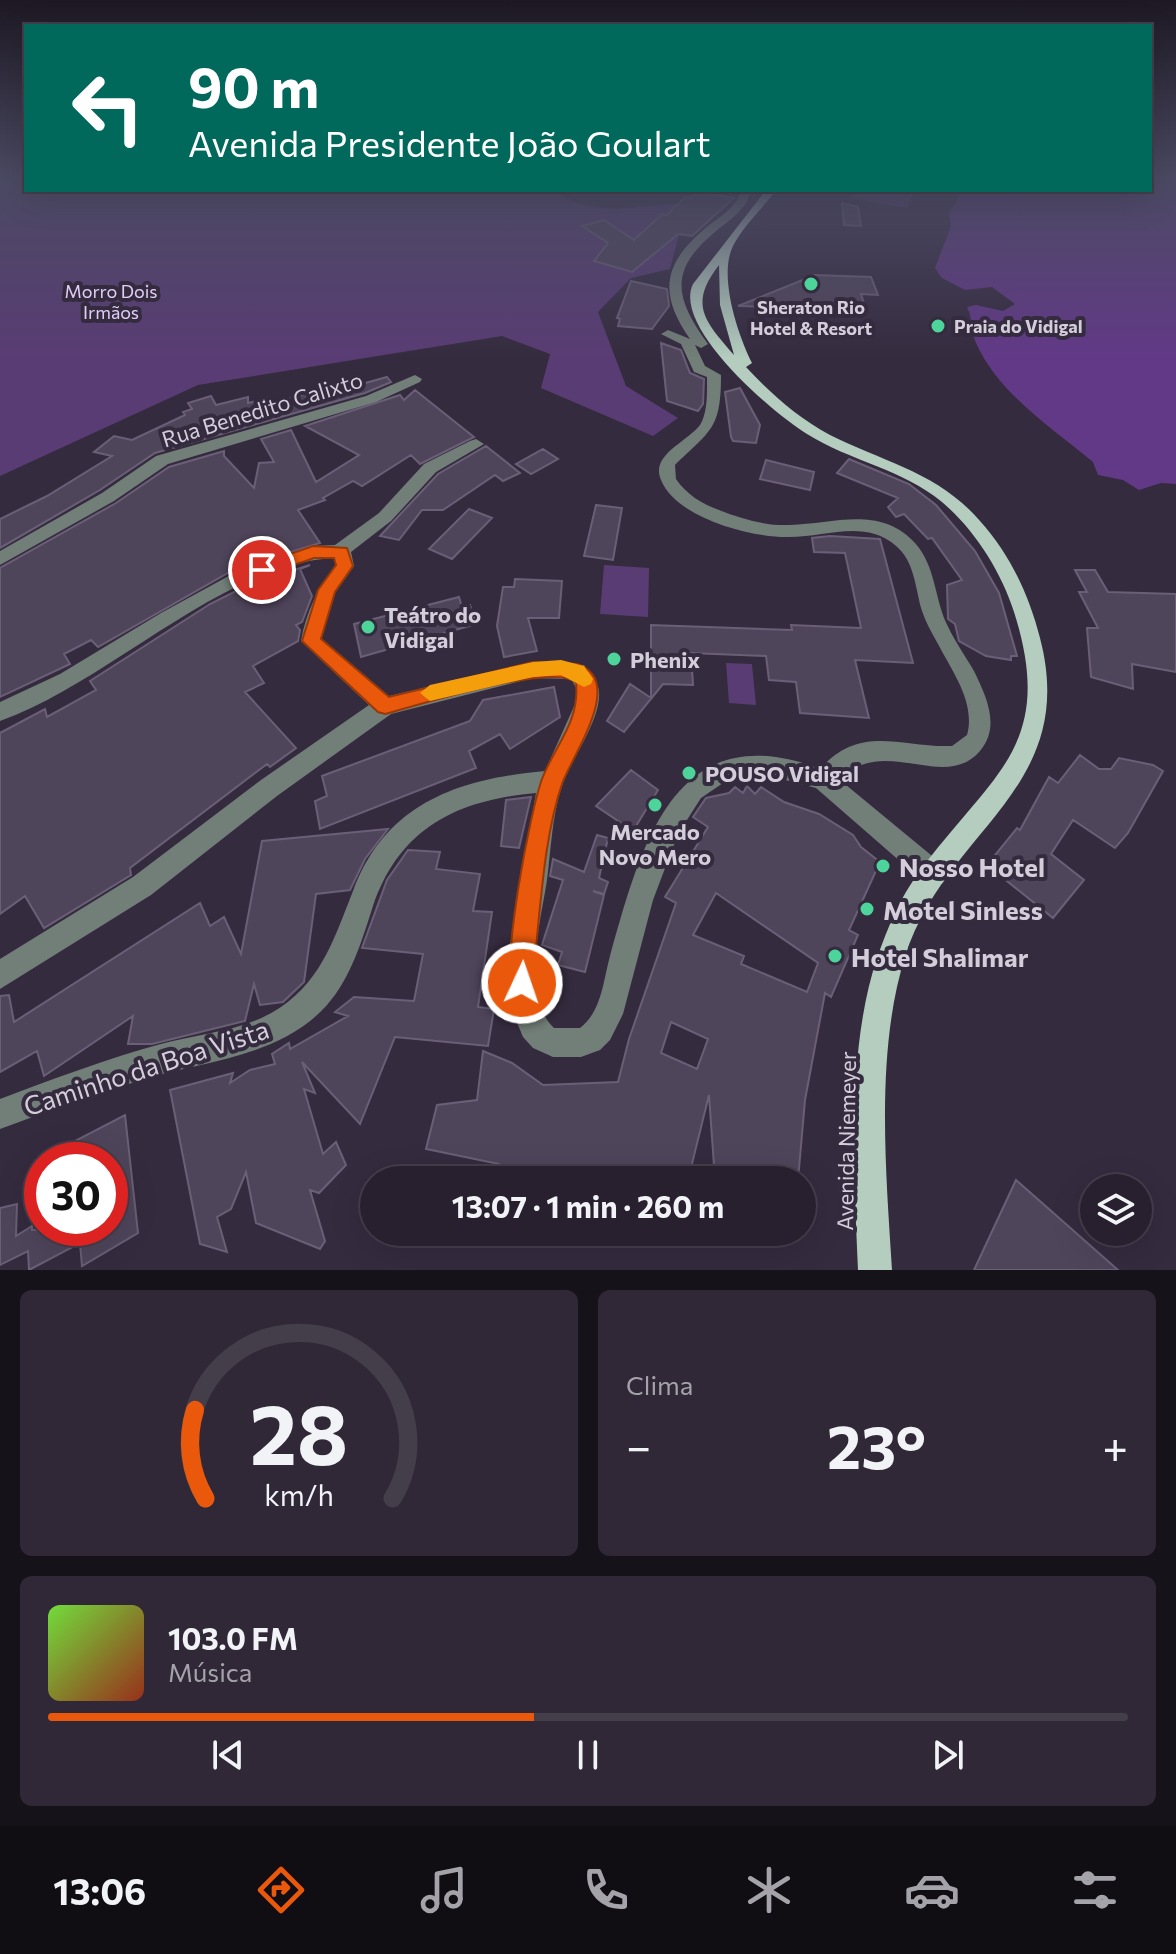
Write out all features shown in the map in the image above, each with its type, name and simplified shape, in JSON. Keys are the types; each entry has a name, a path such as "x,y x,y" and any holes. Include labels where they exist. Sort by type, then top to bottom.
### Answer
{"main road":[{"path":"726,310 709,303 696,289 731,239"},
{"name":"Avenida Niemeyer","path":"727,244 724,283 726,310 734,343 753,379"},
{"name":"Avenida Niemeyer","path":"696,289 695,306 705,324 753,379 812,431 934,488 992,549 1012,583 1025,614 1036,662 1038,710 1031,741 1016,774 934,874 903,924 884,997 871,1127 875,1270"},
{"path":"705,324 726,310"}],"street":[{"path":"702,239 685,254 673,278 674,300 681,319 708,352 714,375 715,408 707,430 667,464 668,480 680,495 696,507 753,528 779,532 857,524 874,526 903,541 917,558 934,617 973,691 980,717 977,738 969,750 955,757 898,749 865,751 842,762 824,781"},
{"path":"668,334 687,342 699,369 714,375"},
{"name":"Rua Benedito Calixto","path":"0,559 108,497 162,460 371,399 415,379"},
{"path":"0,712 74,677 169,616 239,579 313,552 339,551 385,517 430,468 476,444"},
{"path":"339,551 344,556 345,566 327,590 311,641 385,706"},
{"path":"0,975 142,886 269,788 385,706 533,670 561,668 577,671 589,690 576,738 552,781 525,938 522,983 527,1016 543,1038 559,1045 578,1044 596,1035 608,1012 651,873 672,824 692,791 711,777 737,767 793,770 824,781 934,874"},
{"name":"Caminho da Boa Vista","path":"0,1114 117,1072 250,1037 286,1021 314,1001 328,985 347,949 367,886 385,855 409,827 441,802 453,798 488,787 552,781"}],"green space":[{"name":"Morro Dois Irmãos","path":"0,239 678,239 670,269 631,278 598,312 626,386 678,418 653,436 541,388 550,354 502,336 198,385 0,476"},
{"path":"604,565 649,568 648,617 600,614"},
{"path":"726,663 752,664 756,705 729,703"}],"shaded area":[{"path":"946,239 1176,239 1176,484 1161,483 1139,490 1123,480 1098,475 1093,462 1012,394 986,361 974,339 967,307 976,305 1003,311 1015,304 992,287 965,290 942,278 935,268"}],"building":[{"path":"602,239 672,239 632,272 594,261 608,243"},
{"path":"815,275 871,277 878,295 861,294 865,307 857,307 858,310 738,306"},
{"path":"631,281 667,289 669,306 652,329 618,326 620,319 617,318"},
{"path":"661,343 681,350 690,373 704,379 703,404 698,411 667,401"},
{"path":"387,377 391,382 365,393 155,453 100,490 0,548 0,519 47,496 112,456 94,452 114,436 132,440 185,415 183,412 192,409 188,403 211,396 216,405 248,397 248,403 271,397 275,402 305,394 308,399"},
{"path":"740,388 760,425 756,443 733,441 731,437 725,392"},
{"path":"415,390 474,437 420,464 411,455 362,486 353,481 323,498 325,500 298,510 320,543 235,569 98,647 91,640 64,654 70,664 0,697 0,568 116,503 169,467 224,451 224,456 254,488 259,463 274,462 261,439 291,430 316,482 359,455 305,426 400,395 404,400"},
{"path":"486,446 520,473 503,481 495,475 443,510 422,510 399,540 380,536 438,474"},
{"path":"543,449 558,459 531,474 516,464"},
{"path":"849,459 909,484 936,505 975,551 999,593 1017,656 1011,656 1011,660 986,656 959,641 955,624 948,619 947,585 962,580 932,538 928,539 904,514 896,517 888,507 898,498 837,473"},
{"path":"766,460 814,472 810,490 760,479"},
{"path":"596,505 622,508 613,560 584,556"},
{"path":"469,509 492,518 452,559 429,549"},
{"path":"812,538 880,539 913,663 855,660 869,718 800,713 796,682 769,680 766,656 691,653 693,685 663,684 624,732 607,721 630,684 651,698 651,625 792,630 791,625 861,628 845,553 814,552"},
{"path":"310,565 300,569 312,596 302,622 296,625 300,630 298,641 253,666 264,683 245,692 296,748 270,767 267,764 130,868 131,875 44,928 25,896 0,914 0,733 45,709 47,717 96,690 90,681 210,604 252,583"},
{"path":"1075,570 1095,570 1108,592 1176,594 1176,672 1132,664 1133,689 1091,677 1087,628 1098,628 1079,592 1087,592"},
{"path":"515,579 562,581 559,618 528,618 537,651 504,657 497,626 503,587 514,587"},
{"path":"459,597 462,607 470,605 476,624 361,657 354,624"},
{"path":"554,687 560,717 510,749 500,734 469,751 476,768 320,829 315,801 327,796 322,776 470,721 483,700"},
{"path":"1080,755 1099,769 1111,769 1119,758 1153,765 1163,771 1128,833 1115,848 1073,820 1051,854 1084,880 1053,918 987,865 1017,828 1020,830 1049,777 1058,783"},
{"path":"631,770 658,790 633,831 596,806"},
{"path":"747,786 755,794 761,787 784,802 819,814 853,835 861,847 880,862 849,930 858,935 831,997 825,993 805,1100 799,1166 714,1166 709,1095 691,1166 498,1166 426,1149 437,1105 477,1100 483,1051 512,1063 543,1085 618,1082 629,1039 676,903 665,897 708,827 693,817 706,798 729,793 735,787 743,793","holes":["716,893 818,963 807,992 741,964 744,956 693,935","671,1022 708,1039 697,1069 661,1053"]},
{"path":"531,797 519,848 501,846 506,800"},
{"path":"388,829 365,859 350,890 316,894 304,982 283,1002 260,1005 254,984 245,1021 152,1044 128,1044 133,1016 44,1076 37,1051 0,1072 0,996 9,995 14,1022 200,903 210,926 224,917 241,954 262,841"},
{"path":"597,835 608,838 599,878 608,882 604,894 593,891 604,895 585,972 558,965 562,952 542,945 563,880 550,876 553,859 584,872"},
{"path":"408,850 440,852 436,869 480,874 473,911 492,912 478,1007 494,1009 488,1046 395,1037 360,1124 302,1062 315,1093 304,1089 323,1154 336,1142 346,1165 319,1193 310,1190 325,1241 320,1249 256,1223 246,1172 231,1209 217,1217 227,1252 200,1244 170,1090 233,1073 230,1083 250,1070 275,1064 272,1054 289,1043 290,1049 348,1016 335,1012 354,997 414,1001 423,954 362,948 387,880"},
{"path":"125,1115 128,1142 73,1142"},
{"path":"128,1142 138,1233 128,1239"},
{"path":"1016,1180 1080,1236 1080,1246 1091,1246 1118,1270 974,1270"},
{"path":"17,1204 16,1236 24,1231 24,1246 74,1246 29,1270 28,1251 0,1265 0,1208"},
{"path":"80,1246 116,1246 82,1266"}],"slow traffic":[{"path":"430,693 533,670 561,668 577,671 584,679"}],"place":[{"name":"Sheraton Rio Hotel & Resort","path":"811,284"},
{"name":"Praia do Vidigal","path":"938,326"},
{"name":"Teátro do Vidigal","path":"368,627"},
{"name":"Phenix","path":"614,659"},
{"name":"POUSO Vidigal","path":"689,773"},
{"name":"Mercado Novo Mero","path":"655,805"},
{"name":"Nosso Hotel","path":"883,866"},
{"name":"Motel Sinless","path":"867,909"},
{"name":"Hotel Shalimar","path":"835,956"}],"route":[{"path":"262,570 313,552 339,551 344,556 345,566 327,590 314,622 311,641 385,706 533,670 561,668 577,671 585,680 589,690 587,702 576,738 552,781 541,827 525,938 522,983"}]}
